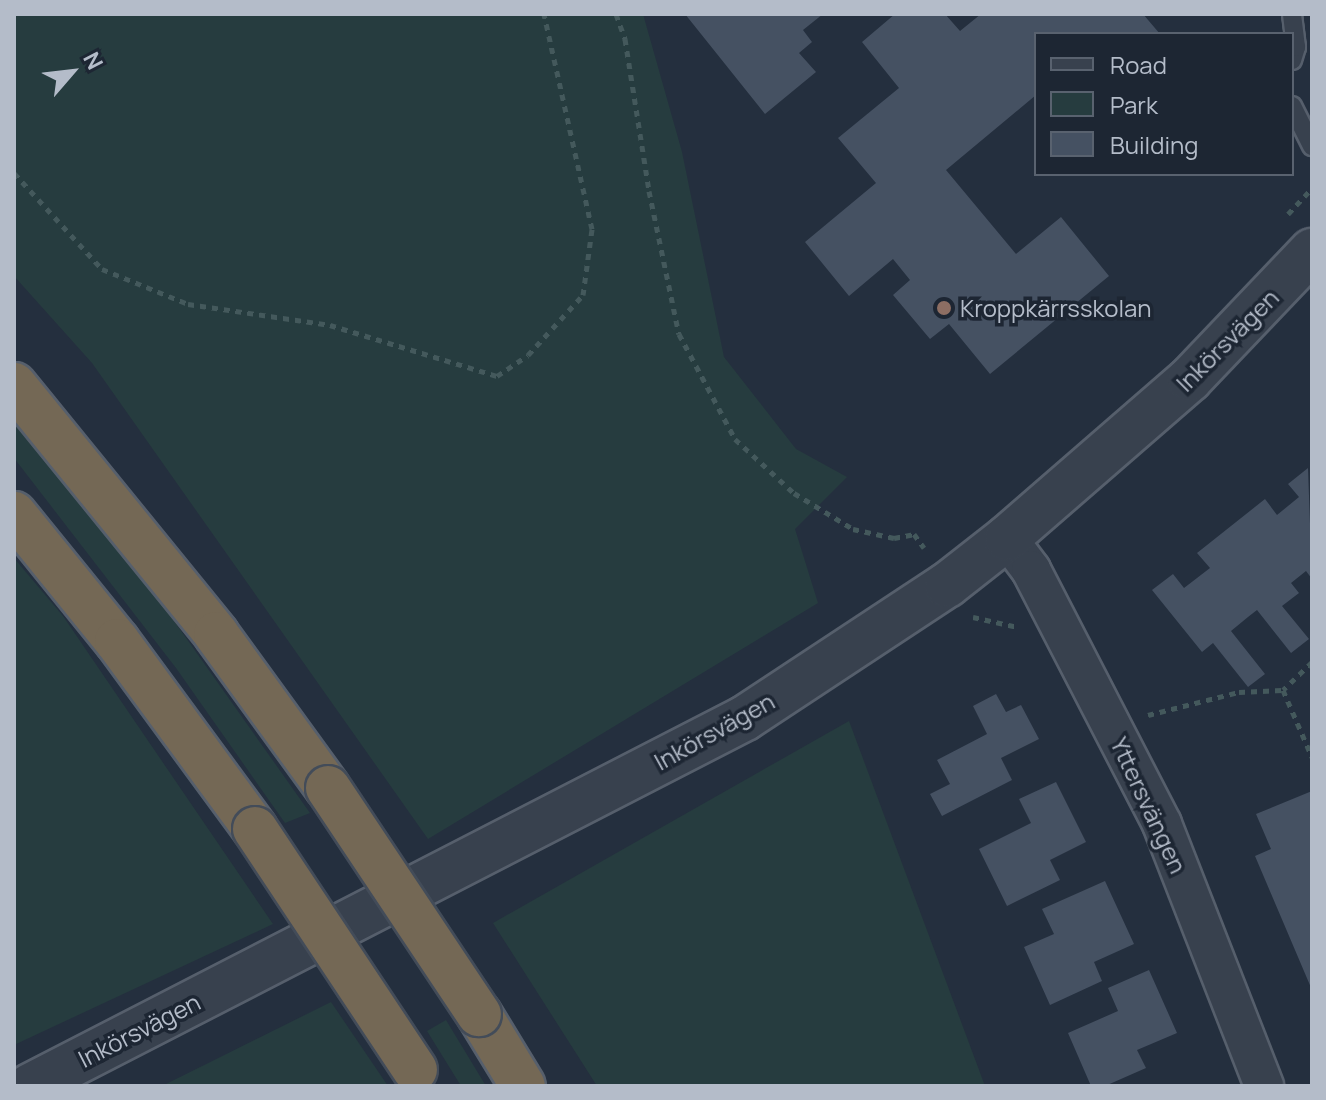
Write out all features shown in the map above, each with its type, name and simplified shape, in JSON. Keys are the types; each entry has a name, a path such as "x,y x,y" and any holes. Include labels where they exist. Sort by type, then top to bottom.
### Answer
{"highway":[{"path":"14,385 216,634 328,788 479,1014 523,1086"},
{"path":"14,514 117,641 255,829 420,1078"}],"street":[{"name":"Inkörsvägen","path":"30,1086 745,718 931,573 1007,538 1190,379 1296,237"},
{"name":"Yttersvängen","path":"1007,538 1031,570 1162,824 1264,1086"}],"lane":[{"path":"1292,14 1294,54"},
{"path":"1294,110 1312,146"}],"path":[{"path":"14,173 102,269 188,304 330,325 497,376 528,355 583,295 592,229 544,14"},
{"path":"616,14 625,39 649,191 679,334 735,439 794,493 853,529 894,538 914,534 928,553 931,573 967,616 1065,638"},
{"path":"1296,237 1312,188"},
{"path":"1113,729 1137,718 1239,692 1283,690 1312,662"},
{"path":"1283,690 1312,757"}],"green space":[{"path":"14,14 643,14 682,152 724,357 796,449 847,477 795,529 818,603 428,839 92,363 14,276"},
{"path":"14,424 150,587 310,813 285,823 176,668 14,458"},
{"path":"14,558 63,616 273,924 14,1045"},
{"path":"849,721 985,1086 597,1086 493,923"},
{"path":"331,1002 388,1086 162,1086"},
{"path":"446,1020 486,1086 461,1086 427,1031"}],"building":[{"path":"685,14 823,14 803,30 812,42 799,53 816,72 765,114"},
{"path":"895,14 945,14 960,31 981,14 1143,14 1158,32 1034,32 1034,97 946,170 1016,254 1061,217 1109,276 990,374 949,324 930,339 893,295 910,280 893,259 849,296 805,242 876,183 838,138 899,88 862,42"},
{"path":"1308,468 1312,579 1306,571 1291,583 1299,593 1282,606 1309,639 1291,653 1257,610 1248,617 1231,631 1265,674 1248,687 1213,643 1202,652 1152,590 1173,574 1184,588 1210,568 1197,553 1265,499 1277,515 1299,497 1288,484"},
{"path":"996,694 1006,712 1021,705 1039,739 1001,758 1012,780 942,816 930,794 950,784 937,760 987,734 973,706"},
{"path":"1056,782 1086,842 1050,860 1060,880 1007,906 979,849 1031,823 1019,799"},
{"path":"1312,791 1312,990 1255,856 1271,849 1256,814"},
{"path":"1105,881 1134,944 1094,962 1102,981 1050,1005 1024,947 1054,934 1042,909"},
{"path":"1149,970 1177,1033 1137,1050 1146,1068 1105,1086 1091,1086 1068,1033 1118,1011 1108,988"}],"place":[{"name":"Kroppkärrsskolan","path":"944,308"}]}
